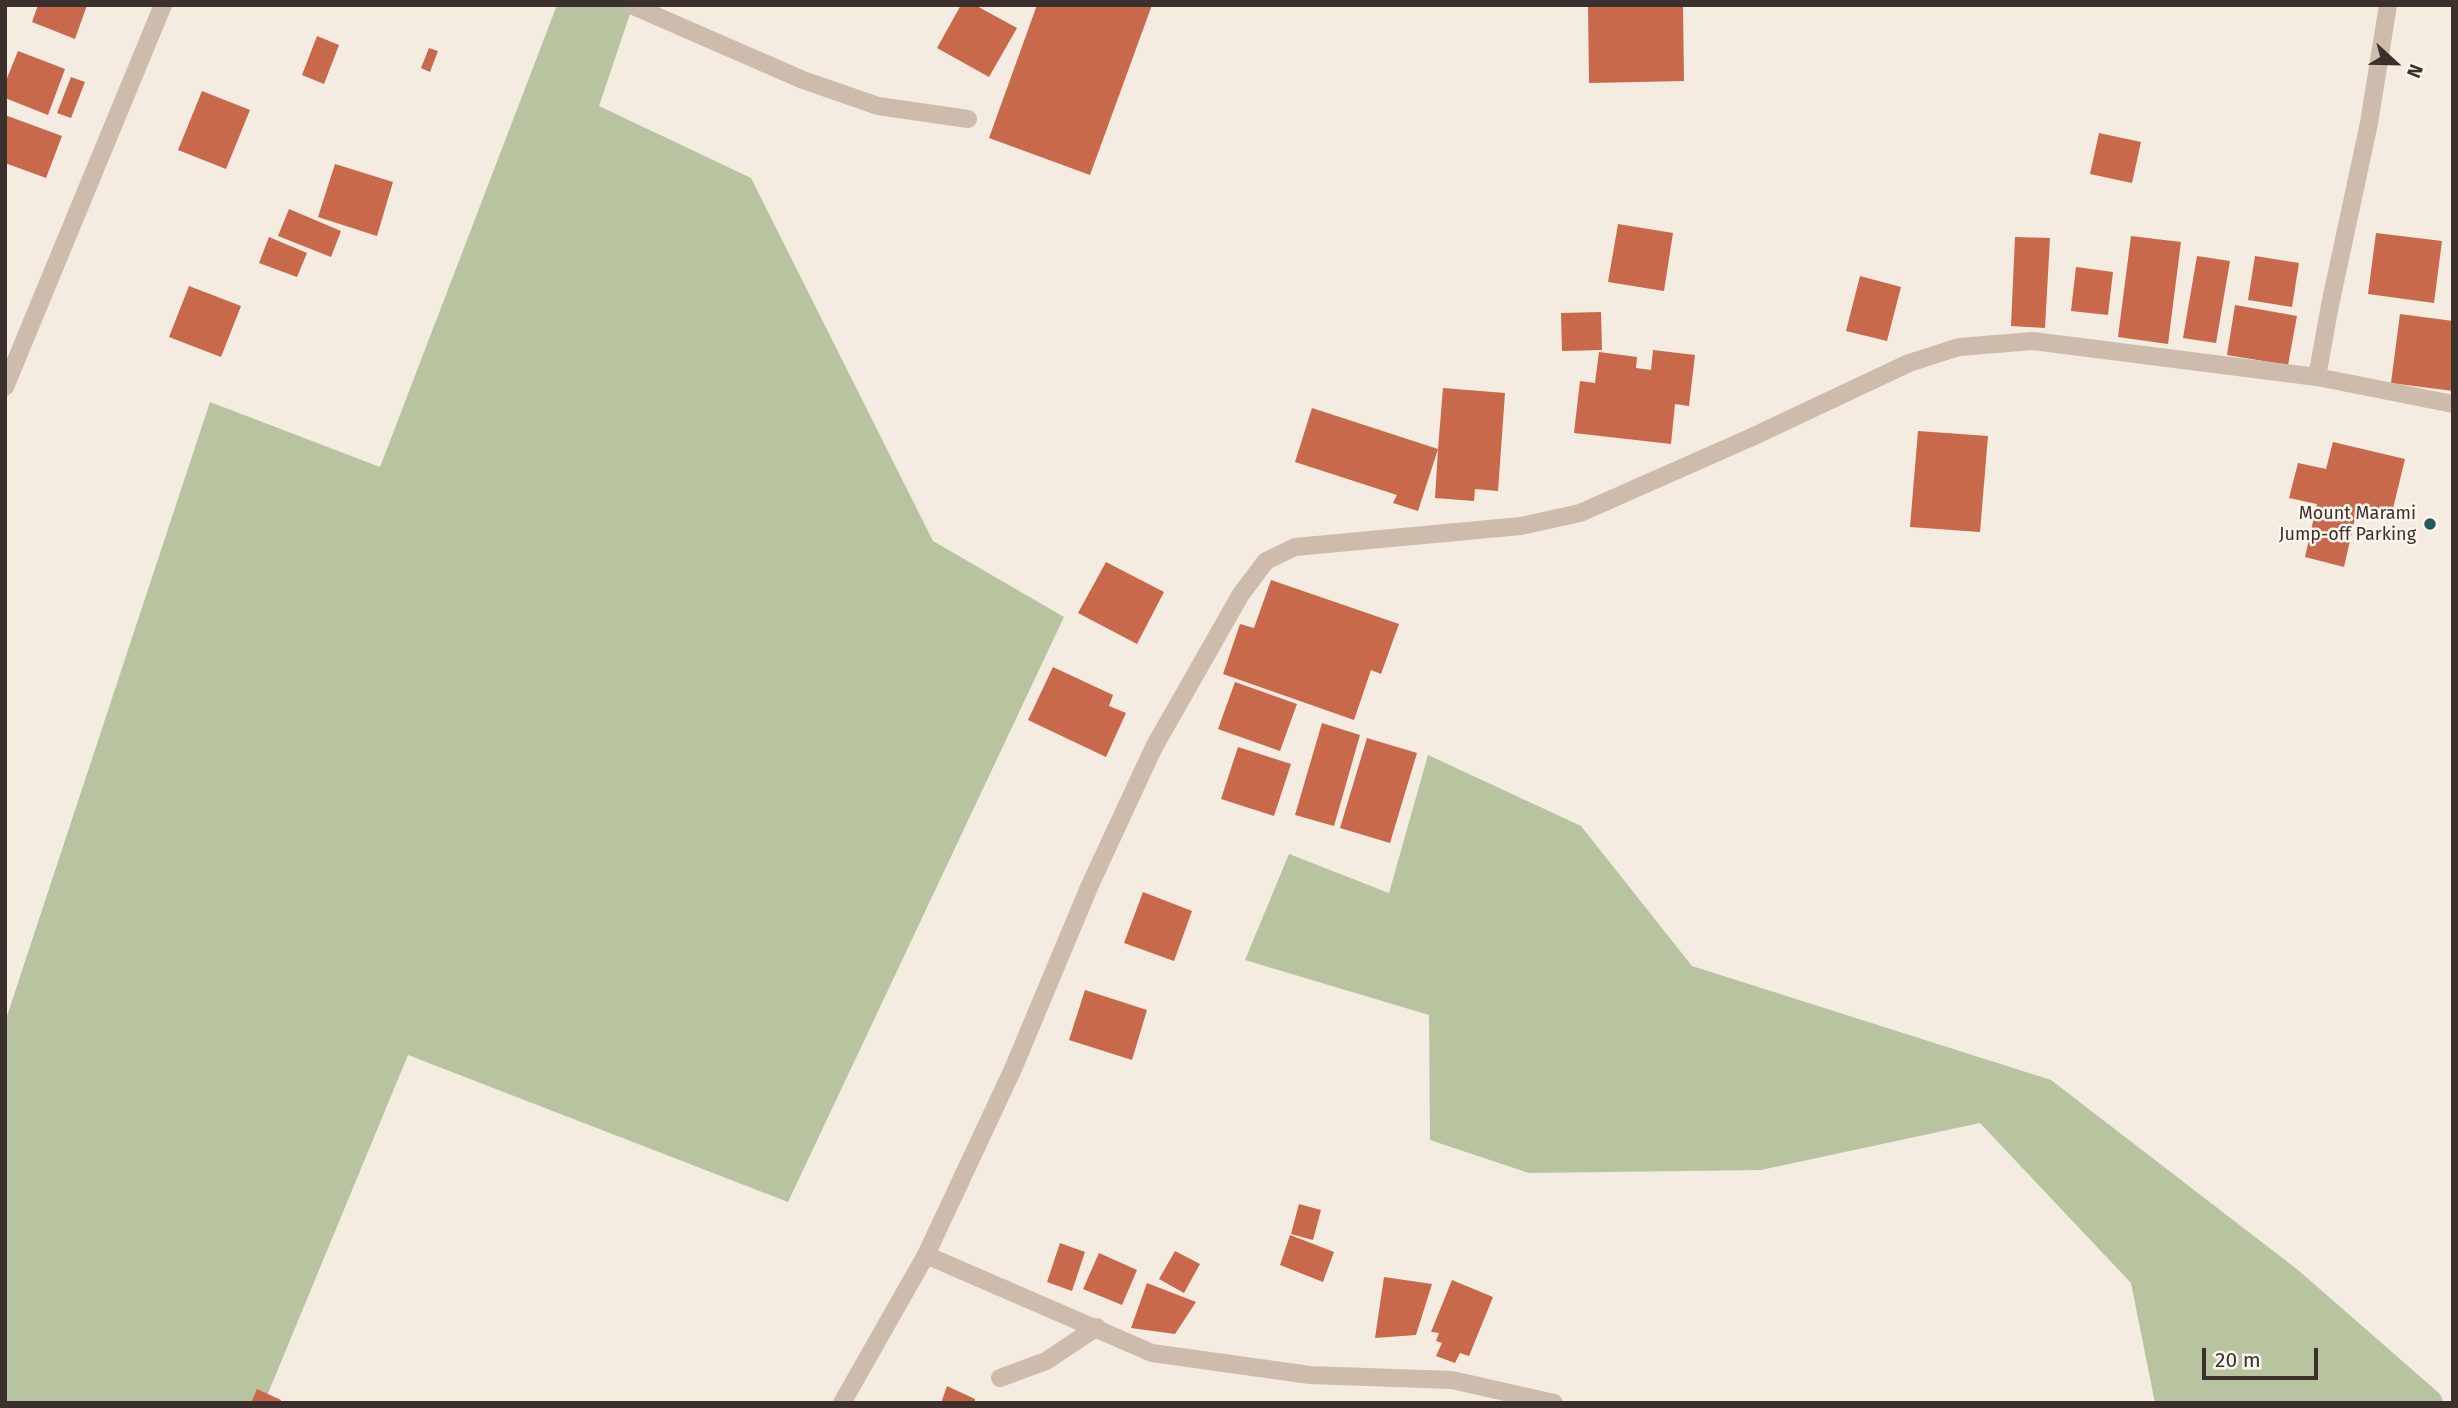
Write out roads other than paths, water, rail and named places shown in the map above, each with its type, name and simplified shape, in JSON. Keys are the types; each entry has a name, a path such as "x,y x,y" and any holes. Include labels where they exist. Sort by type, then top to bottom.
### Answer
{"street":[{"path":"5,387 163,5"},
{"path":"631,5 803,80 866,102 968,119"},
{"path":"2318,377 2330,305 2369,123 2388,5"},
{"path":"842,1403 926,1255 1013,1069 1090,885 1154,747 1241,594 1266,561 1295,547 1521,526 1580,513 1752,437 1909,363 1959,347 2033,341 2318,377 2453,404"},
{"path":"926,1255 1097,1327 1135,1348 1152,1353 1310,1375 1452,1380 1553,1403"},
{"path":"1000,1378 1046,1361 1097,1327"}],"place":[{"name":"Mount Marami Jump-off Parking","path":"2430,524"}]}
